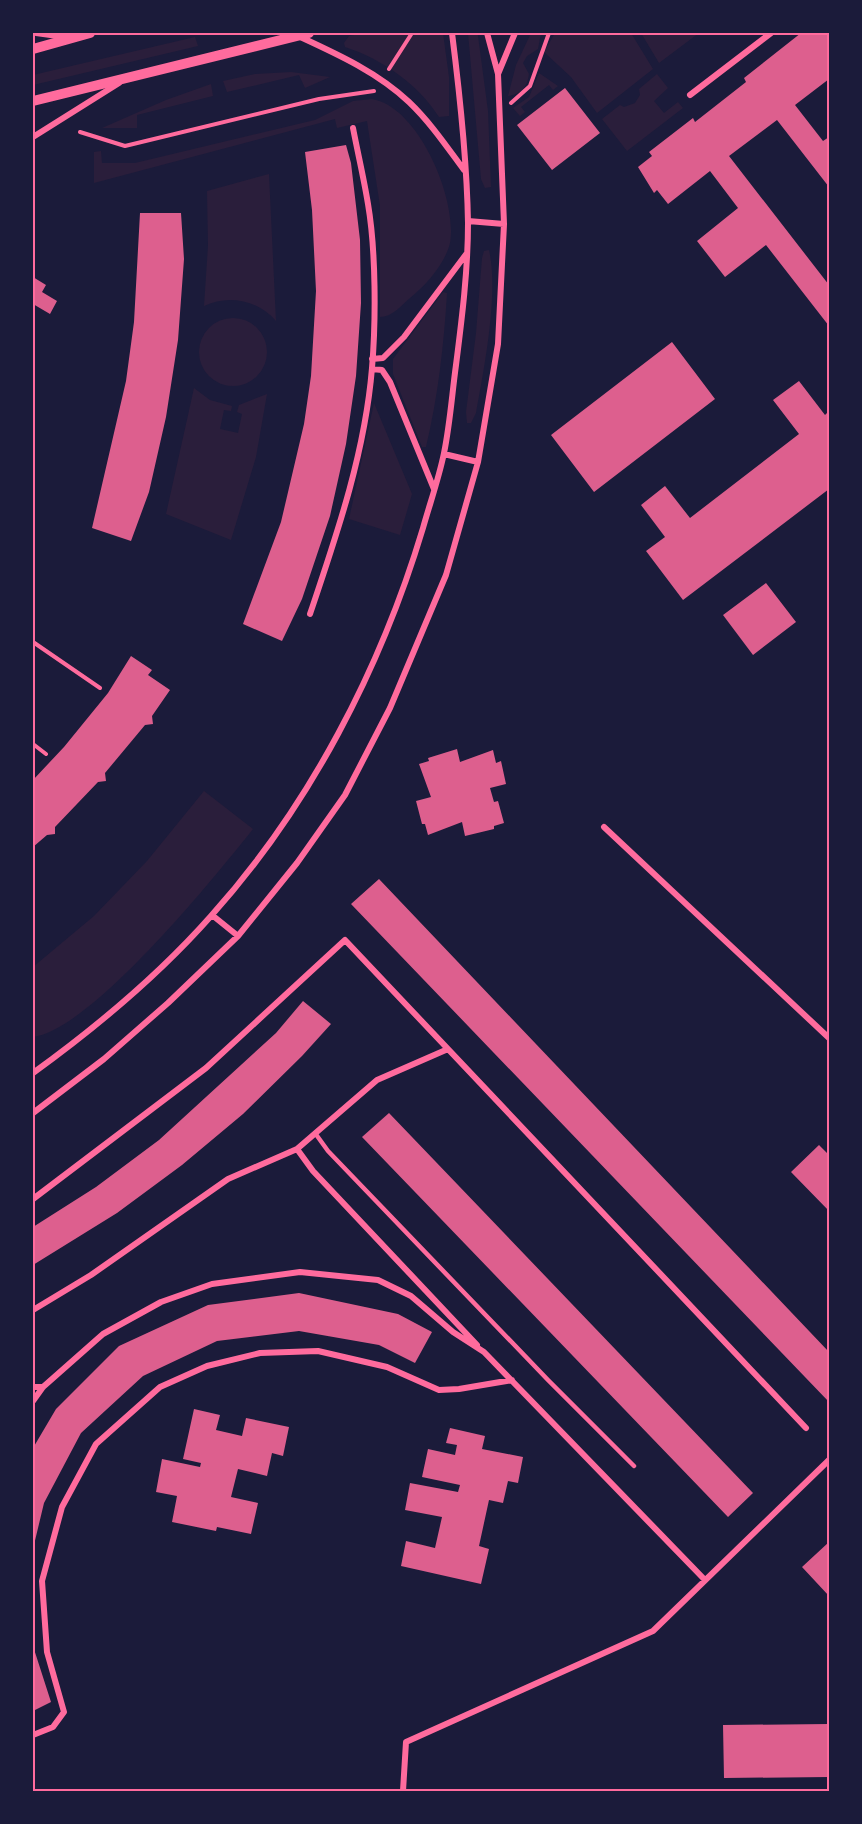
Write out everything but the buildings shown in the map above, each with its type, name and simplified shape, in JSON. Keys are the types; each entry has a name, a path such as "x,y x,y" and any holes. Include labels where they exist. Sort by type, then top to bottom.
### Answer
{"street":[{"path":"36,33 69,38"},
{"path":"33,49 90,33"},
{"path":"33,101 309,33"},
{"path":"33,1073 76,1043 128,1000 212,915 275,834 316,774 362,686 406,586 444,454 460,335 467,252 468,221 461,110 452,33"},
{"path":"33,1113 104,1059 168,1004 238,936 297,863 345,795 390,708 446,575 478,462 498,344 504,224 498,74 487,33"},
{"path":"498,74 515,33"},
{"path":"690,95 771,33"},
{"path":"297,36 387,83 428,123 464,171"},
{"path":"33,137 127,78"},
{"path":"310,614 345,510 362,431 372,369 374,299 369,206 353,128"},
{"path":"468,221 504,224"},
{"path":"372,359 383,358 404,337 467,252"},
{"path":"372,369 382,370 390,382 434,490"},
{"path":"444,454 478,462"},
{"path":"604,827 829,1038"},
{"path":"212,915 238,936"},
{"path":"33,1199 206,1068 345,940 806,1428"},
{"path":"33,1310 91,1275 228,1179 297,1149 377,1080 448,1049"},
{"path":"297,1149 313,1171 484,1352 705,1580"},
{"path":"33,1401 43,1387 103,1334 161,1302 212,1284 300,1272 378,1280 411,1296 453,1332 484,1352"},
{"path":"33,1735 53,1727 64,1712 47,1652 42,1581 62,1507 96,1443 160,1387 207,1366 260,1353 318,1351 387,1367 439,1390 512,1380"},
{"path":"33,1387 43,1387"},
{"path":"403,1791 406,1742 653,1631 829,1460"}],"lane":[{"path":"315,1133 328,1151 462,1292 634,1466"}],"path":[{"path":"389,69 412,33"},
{"path":"510,113 511,104 530,86 549,33"},
{"path":"80,132 125,146 320,99 375,91"},
{"path":"33,642 100,688"},
{"path":"33,744 46,754"}],"shaded area":[{"path":"364,33 443,33 449,77 449,116 439,117 421,94 398,74 372,58 345,47 344,43 349,36"},
{"path":"468,33 477,33 478,36 488,111 491,187 485,188 481,179"},
{"path":"531,33 541,33 538,49 527,56 523,63 529,74 527,83 520,92 508,96 516,65"},
{"path":"555,33 631,33 653,69 597,113 571,77 544,52"},
{"path":"641,33 699,33 659,63"},
{"path":"195,37 198,46 33,85 33,75"},
{"path":"291,72 330,77 305,88 299,75 227,92 223,81 255,74"},
{"path":"539,73 558,86 553,90 549,85 521,107 525,112 520,116 513,108 529,97"},
{"path":"657,74 668,88 654,101 664,113 678,102 683,108 627,151 602,119 620,105 624,107 635,103 640,95 639,89"},
{"path":"211,84 213,96 137,115 137,128 102,128 166,100"},
{"path":"372,99 389,106 405,119 419,137 432,158 441,181 448,203 451,225 448,251 434,274 400,308 384,317 380,317 380,206 367,121 337,128 335,119 94,183 94,152 101,151 102,163 135,163 315,120 353,101"},
{"path":"269,174 276,321 261,308 242,301 223,300 204,306 208,246 207,191"},
{"path":"489,250 492,287 489,331 476,413 471,423 467,423 466,412 482,258 484,251"},
{"path":"443,292 447,293 440,370 426,447 422,447 393,374 393,359"},
{"path":"233,318 246,321 257,328 264,339 267,352 264,365 257,376 246,383 233,386 220,383 209,376 202,365 199,352 202,339 209,328 220,321"},
{"path":"194,388 210,400 232,406 231,411 224,410 220,429 238,433 242,414 237,412 239,405 267,394 256,457 231,540 166,514"},
{"path":"374,403 412,494 400,535 349,519"},
{"path":"204,791 253,829 182,914 118,981 87,1008 58,1028 33,1037 33,967 94,916 147,861"}]}
